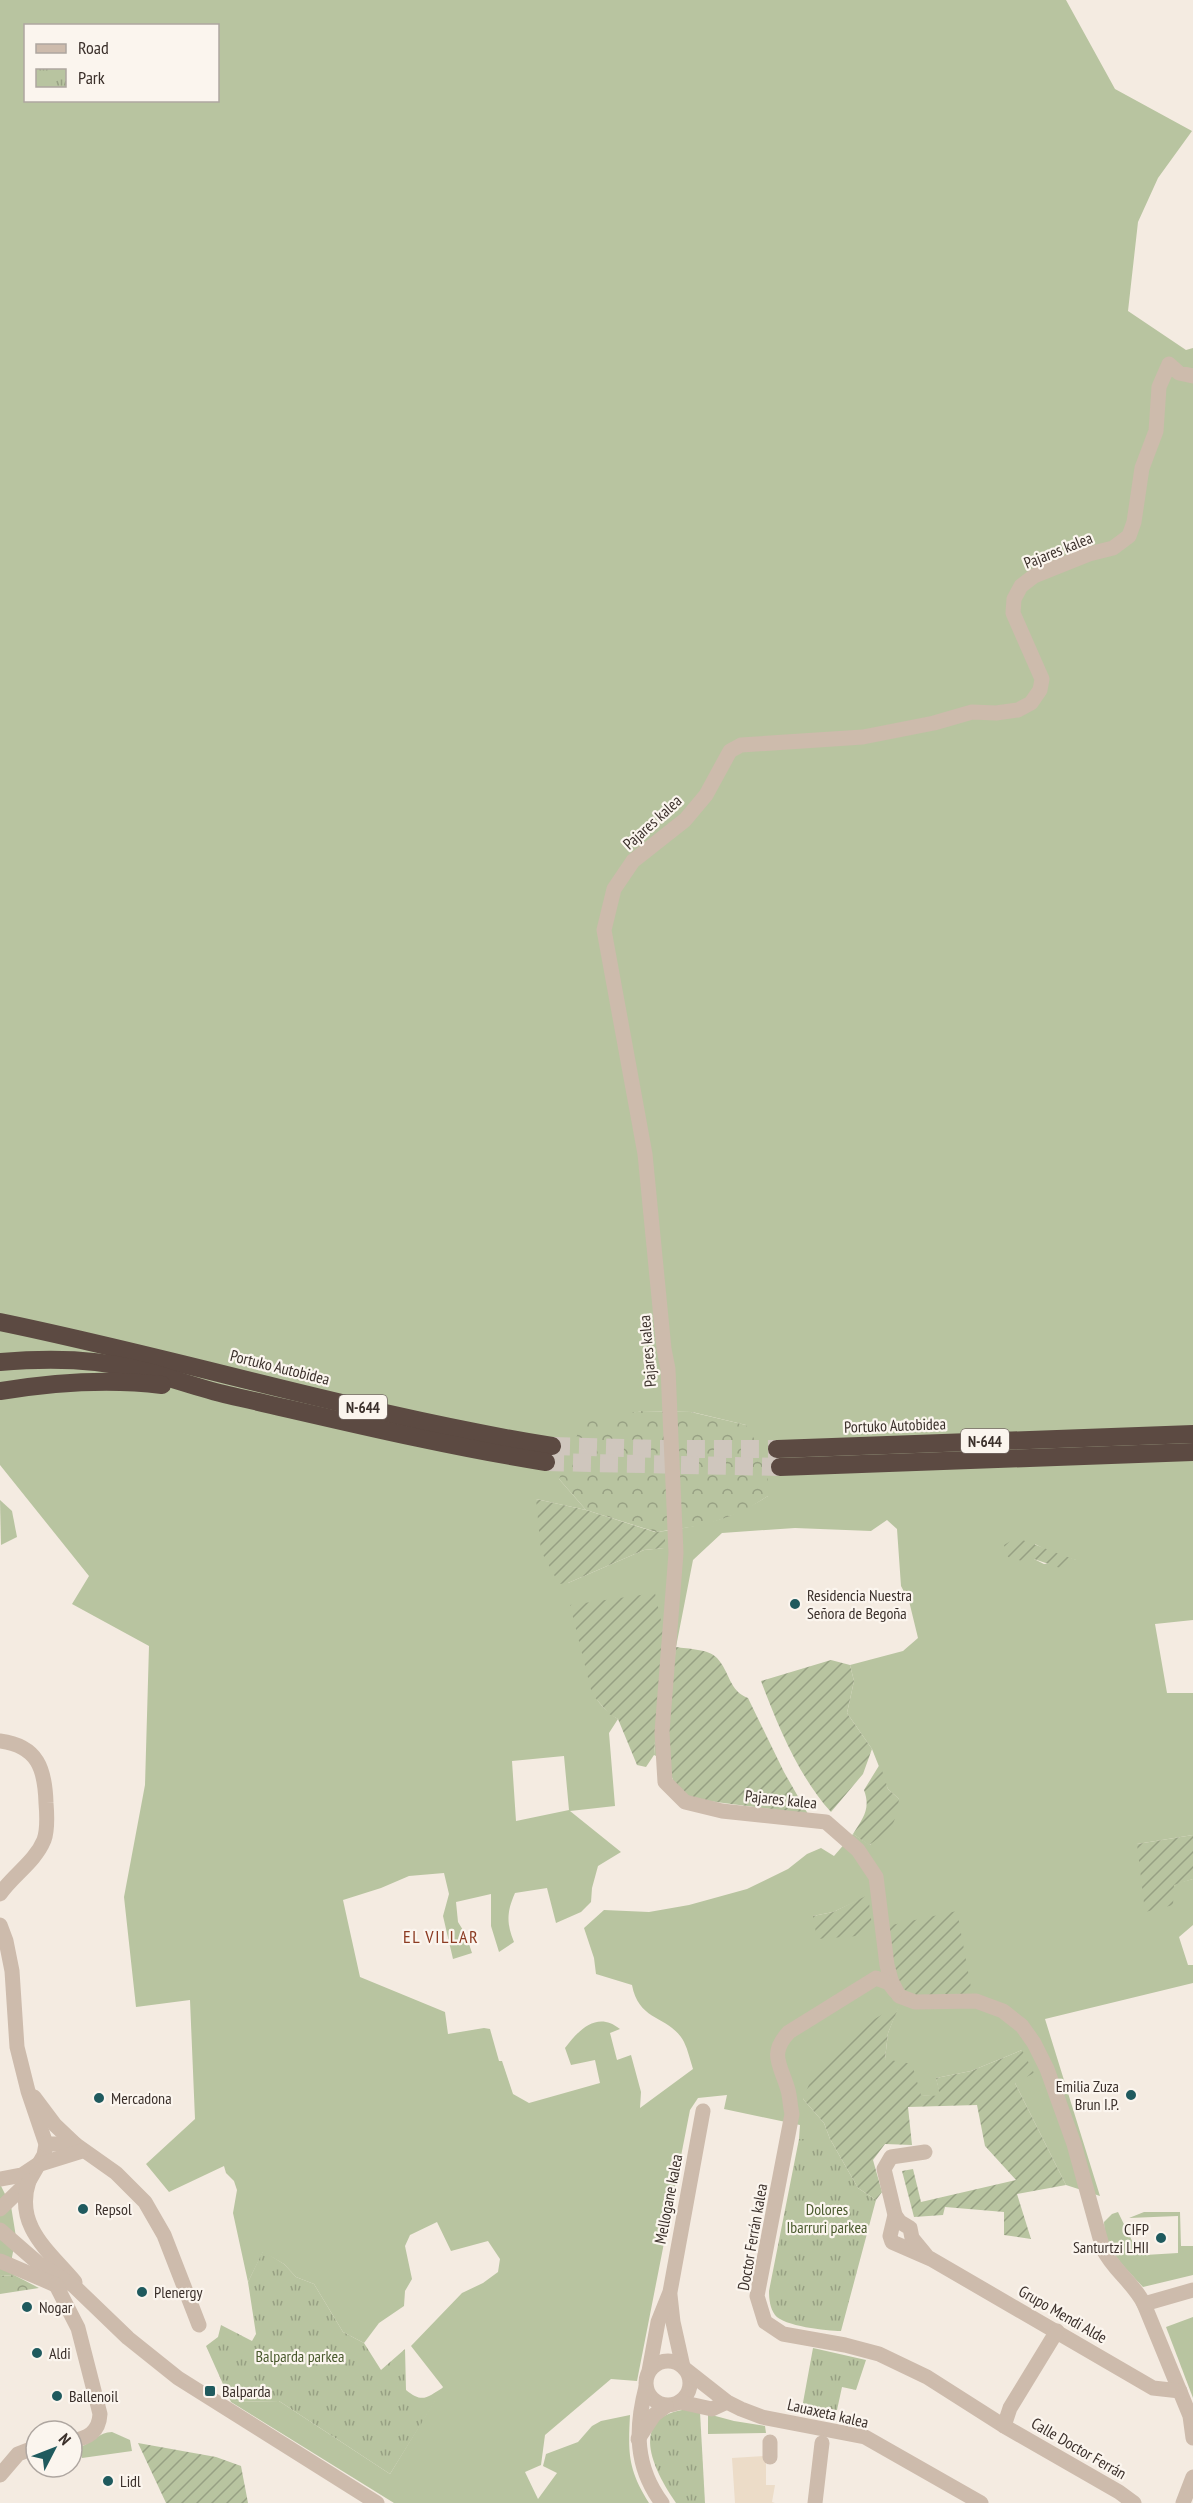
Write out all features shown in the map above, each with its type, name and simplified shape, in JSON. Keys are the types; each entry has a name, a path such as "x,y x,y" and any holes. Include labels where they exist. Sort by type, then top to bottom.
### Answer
{"highway":[{"name":"N-644","path":"0,1313 76,1337"},
{"name":"N-644","path":"0,1322 76,1337"},
{"name":"Portuko Autobidea","path":"76,1337 549,1454 495,1454 214,1392"},
{"path":"0,1362 64,1359 107,1363 136,1368 214,1392"},
{"name":"N-644","path":"0,1392 45,1383 96,1380 141,1382 214,1392"},
{"name":"Portuko Autobidea","path":"1193,1434 779,1458 1193,1452"}],"street":[{"name":"Pajares kalea","path":"899,1996 887,1965 876,1878 858,1850 826,1822 723,1811 685,1802 665,1782 662,1732 676,1553 668,1369 664,1349 660,1284 645,1154 604,930 614,889 633,861 685,820 706,795 730,751 741,745 863,737 934,723 972,712 996,713 1018,710 1030,703 1040,690 1042,679 1037,663 1023,639 1013,613 1014,599 1021,586 1034,576 1089,554 1113,548 1129,536 1134,522 1142,468 1156,431 1159,387 1169,364 1179,373 1193,376"},
{"path":"0,1741 24,1747 43,1769 46,1809 44,1839 34,1857 8,1882 0,1894"},
{"path":"0,1924 12,1971 17,2047 28,2091 46,2144 44,2155 29,2181 23,2203 28,2224 84,2313"},
{"name":"Doctor Ferrán kalea","path":"887,1965 876,1978 789,2032 780,2041 776,2054 788,2091 792,2114 757,2296 765,2322 783,2334 845,2345 879,2354 927,2377 1004,2426"},
{"path":"876,1978 890,1983 899,1996 915,2002 976,2001 1004,2011 1022,2026 1034,2043 1047,2069 1074,2144 1103,2249 1113,2264 1137,2290 1144,2304 1190,2416 1193,2438"},
{"path":"28,2091 76,2150"},
{"name":"Mellogane kalea","path":"649,2371 658,2322 670,2292 703,2112"},
{"path":"46,2144 76,2150 116,2173 145,2202 164,2235 199,2325"},
{"path":"0,2179 22,2175 37,2165 76,2150"},
{"name":"Grupo Mendi Alde","path":"925,2152 891,2157 884,2169 895,2215 900,2222 910,2228 912,2238 931,2259 1154,2388 1180,2391"},
{"path":"0,2209 29,2181"},
{"path":"0,2230 38,2263 74,2286 84,2313 100,2414 99,2423 84,2439"},
{"path":"0,2261 56,2285 84,2313 109,2318 160,2365 196,2391 377,2503"},
{"path":"56,2285 84,2313"},
{"path":"1144,2304 1193,2290"},
{"name":"Mellogane kalea","path":"670,2292 673,2322 684,2368"},
{"path":"1004,2426 1010,2408 1057,2331"},
{"path":"638,2439 654,2415 689,2391 690,2383 684,2368 667,2361 660,2362 649,2371 639,2414 638,2439 643,2467 662,2503"},
{"name":"Lauaxeta kalea","path":"684,2368 727,2402 762,2417 865,2437 981,2503"},
{"path":"646,2387 652,2400 673,2404 712,2409 727,2402"},
{"name":"Calle Doctor Ferrán","path":"1004,2426 1119,2492 1134,2503"},
{"path":"815,2503 822,2451"},
{"path":"0,2475 18,2454 24,2452"},
{"path":"1183,2503 1193,2477"},
{"path":"341,2482 368,2503"}],"green space":[{"path":"0,0 1066,0 1115,89 1192,131 1158,178 1138,222 1128,311 1186,350 1193,348 1193,1620 1155,1624 1167,1693 1193,1693 1193,1835 1137,1844 1174,1884 1193,1879 1193,1925 1179,1937 1188,1965 1193,1965 1193,1983 1045,2019 1100,2196 1066,2185 1015,2083 1022,2050 971,2071 936,2078 941,2097 921,2095 885,2059 888,2033 899,2005 803,2099 824,2123 830,2139 799,2139 800,2125 724,2109 727,2095 698,2098 690,2110 637,2381 611,2379 545,2435 541,2465 525,2472 538,2499 557,2473 543,2466 546,2454 578,2442 592,2426 601,2421 630,2415 631,2461 637,2480 649,2503 394,2503 231,2402 279,2401 390,2474 443,2387 411,2346 462,2293 483,2283 498,2272 500,2259 488,2241 451,2251 437,2222 410,2235 405,2246 412,2279 405,2291 404,2306 379,2323 364,2343 343,2332 314,2284 296,2277 284,2264 263,2252 248,2282 233,2213 237,2190 224,2166 169,2192 146,2164 195,2119 190,2000 136,2007 124,1897 145,1785 149,1646 72,1604 89,1576 0,1465","holes":["642,1411 692,1412 746,1425 768,1496 719,1520 665,1531 664,1548 644,1550 568,1583 536,1499 586,1510 559,1479 621,1416","887,1520 897,1529 901,1586 909,1601 918,1638 903,1651 850,1665 854,1681 847,1713 872,1749 888,1789 899,1799 870,1845 853,1834 834,1856 821,1848 807,1854 788,1869 747,1889 689,1905 649,1912 604,1910 584,1928 594,1958 596,1974 632,1985 641,2006 678,2033 685,2045 693,2069 640,2108 641,2092 631,2055 617,2060 610,2033 620,2029 612,2024 597,2022 583,2028 565,2048 571,2065 595,2060 600,2083 529,2103 513,2094 502,2061 499,2061 490,2029 448,2034 445,2012 360,1977 343,1900 409,1876 444,1873 449,1894 443,1916 453,1959 472,1953 466,1935 458,1922 456,1902 491,1894 491,1926 499,1952 514,1942 509,1917 515,1893 547,1888 556,1923 581,1912 591,1902 598,1866 621,1852 570,1811 615,1806 609,1733 618,1719 604,1708 596,1697 590,1684 587,1668 663,1630 654,1755 669,1762 668,1736 676,1647 693,1560 722,1533 795,1528 871,1531","1035,1544 1054,1554 1076,1560 1044,1564 1034,1559","564,1756 569,1810 516,1821 512,1761","868,1896 857,1936 847,1935 813,1916 833,1912"]},
{"path":"642,1411 691,1412 746,1425 768,1462 768,1496 744,1511 705,1525 656,1532 586,1510 559,1479 583,1421"},
{"path":"536,1499 586,1510 655,1532 665,1531 665,1548 644,1550 568,1583 559,1584 541,1551"},
{"path":"0,1500 12,1511 17,1537 1,1545"},
{"path":"1016,1538 1077,1560 1070,1567 1060,1568 1034,1559 1022,1561 1008,1557 1004,1545"},
{"path":"655,1593 663,1630 654,1755 646,1767 637,1765 618,1719 609,1714 592,1694 570,1605"},
{"path":"676,1647 704,1651 713,1655 721,1663 733,1686 748,1698 784,1772 808,1814 693,1799 678,1789 672,1778 668,1743"},
{"path":"831,1660 850,1665 854,1681 847,1713 872,1749 863,1774 831,1812 799,1767 782,1733 761,1681"},
{"path":"880,1764 888,1789 899,1799 894,1822 883,1835 869,1845 853,1834 866,1808 864,1790"},
{"path":"1193,1835 1193,1879 1174,1885 1173,1905 1145,1912 1137,1844"},
{"path":"868,1895 872,1926 857,1936 817,1939 813,1916 833,1912"},
{"path":"957,1911 972,1993 931,1997 911,1993 903,1988 894,1968 887,1926"},
{"path":"900,2004 888,2033 885,2059 912,2064 921,2095 940,2096 936,2078 971,2071 1022,2050 1034,2073 1015,2083 1066,2185 1017,2194 1031,2239 1004,2235 1004,2212 945,2207 943,2215 914,2217 902,2171 913,2169 921,2202 1016,2180 985,2146 977,2105 908,2107 912,2145 885,2144 873,2160 882,2192 876,2200 858,2188 830,2139 824,2123 803,2099 810,2082 849,2034"},
{"name":"Dolores Ibarruri parkea","path":"799,2139 830,2139 858,2188 876,2200 841,2331 816,2329 787,2322 775,2315 770,2303 769,2291"},
{"path":"0,2184 11,2206 16,2237 12,2257 14,2275 0,2276"},
{"path":"1118,2212 1137,2251 1145,2255 1178,2253 1178,2216 1129,2218 1144,2212 1180,2212 1181,2246 1193,2246 1193,2275 1143,2287 1117,2258 1105,2232 1104,2222 1112,2214"},
{"name":"Balparda parkea","path":"263,2251 284,2264 296,2277 314,2284 343,2332 364,2343 381,2370 405,2349 406,2390 417,2397 425,2398 444,2387 390,2474 279,2401 231,2402 206,2346 218,2337 221,2325 252,2341 256,2334 248,2282"},
{"path":"14,2275 39,2288 0,2294 0,2276"},
{"path":"1193,2317 1193,2398 1166,2327"},
{"path":"813,2348 866,2360 856,2390 842,2387 837,2410 831,2409 828,2420 823,2412 802,2408"},
{"path":"689,2409 700,2412 705,2503 676,2503 659,2475 650,2446 651,2433 657,2422 669,2413"},
{"path":"708,2414 765,2426 766,2433 708,2434"},
{"path":"112,2432 130,2440 132,2451 84,2458 84,2445 103,2434"},
{"path":"138,2443 216,2457 241,2466 248,2503 166,2503"}],"shaded area":[{"path":"766,2456 766,2485 775,2485 772,2502 775,2503 735,2503 732,2458"}],"tunnel":[{"path":"552,1446 777,1449"},
{"path":"546,1462 780,1467"}],"place":[{"name":"Residencia Nuestra Señora de Begoña","path":"795,1604"},
{"name":"Emilia Zuza Brun I.P.","path":"1131,2095"},
{"name":"Mercadona","path":"99,2098"},
{"name":"Repsol","path":"83,2209"},
{"name":"CIFP Santurtzi LHII","path":"1161,2238"},
{"name":"Plenergy","path":"142,2292"},
{"name":"Nogar","path":"27,2307"},
{"name":"Aldi","path":"37,2353"},
{"name":"Balparda","path":"210,2391"},
{"name":"Ballenoil","path":"57,2396"},
{"name":"Lidl","path":"108,2481"}],"district":[{"name":"EL VILLAR","path":"441,1936"}]}
